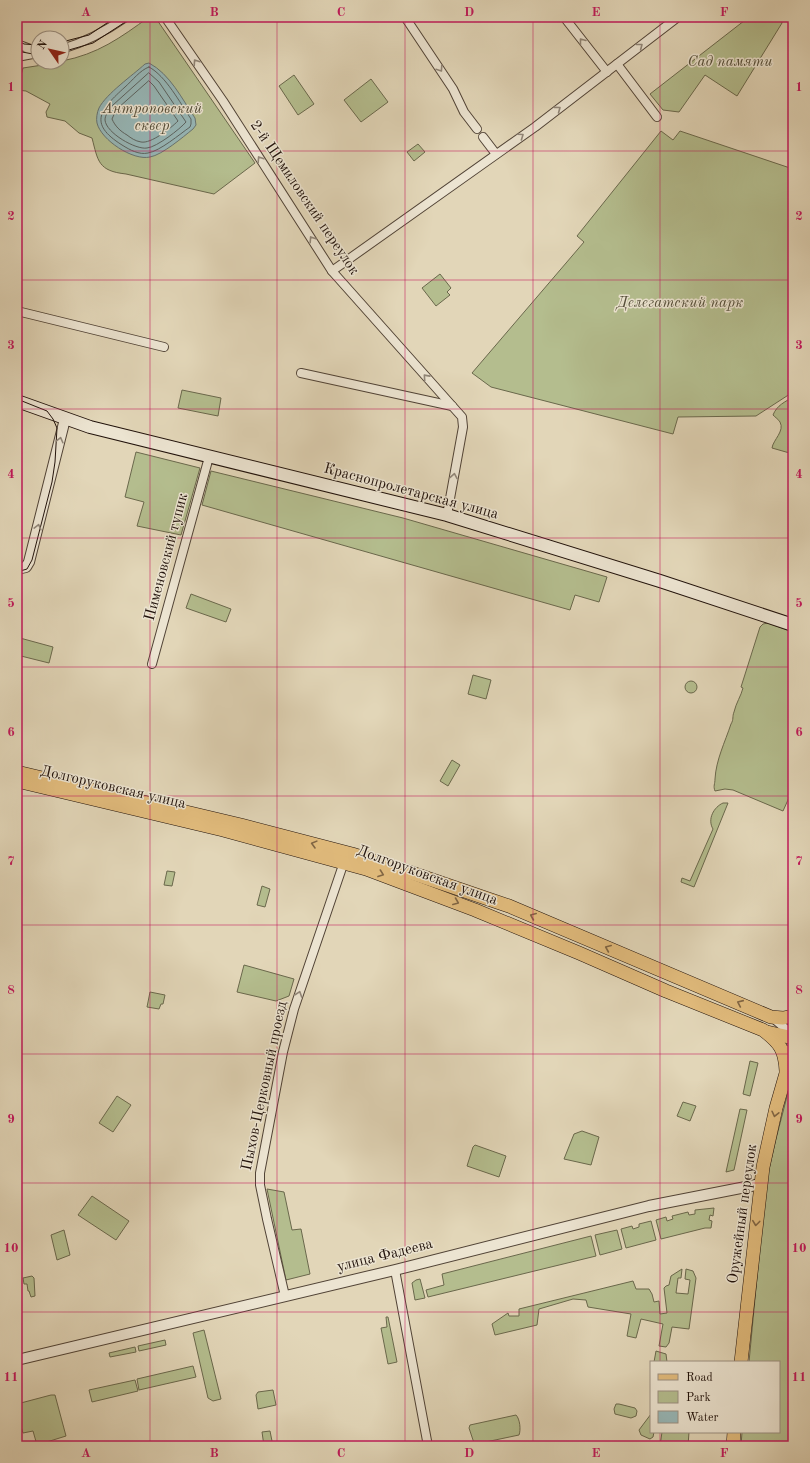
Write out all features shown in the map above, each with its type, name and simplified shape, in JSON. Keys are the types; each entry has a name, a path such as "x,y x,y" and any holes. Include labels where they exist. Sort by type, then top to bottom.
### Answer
{"main road":[{"name":"Краснопролетарская улица","path":"17,401 65,419 96,428 447,515 660,581 793,625"},
{"name":"Долгоруковская улица","path":"17,772 172,808 314,844 406,871 509,906 673,974 771,1017 783,1018 793,1016"},
{"name":"Долгоруковская улица","path":"17,781 223,830 366,868 579,953 666,991 763,1030 782,1048 785,1058 786,1071"},
{"path":"763,1030 793,1037"},
{"name":"Оружейный переулок","path":"741,1361 760,1184 774,1114 793,1048"},
{"path":"733,1446 734,1433"}],"street":[{"path":"70,46 94,37 126,17"},
{"name":"2-й Щемиловский переулок","path":"165,17 223,101 332,271 452,406 462,415 463,421 447,515"},
{"path":"405,17 453,89 464,112 477,129"},
{"path":"564,17 607,72"},
{"path":"332,271 496,154 607,72 678,17"},
{"path":"17,44 30,49"},
{"path":"17,57 30,54"},
{"path":"617,64 657,117"},
{"path":"483,137 496,154"},
{"path":"17,311 164,347"},
{"path":"301,373 452,406"},
{"path":"17,569 26,567 29,562 65,419"},
{"name":"Пименовский тупик","path":"152,664 210,457"},
{"name":"Пыхов-Церковный проезд","path":"285,1296 260,1185 261,1169 283,1052 292,1015 344,862"},
{"path":"503,922 498,917 498,911 502,907 509,906"},
{"path":"666,991 672,991 677,986 677,980 673,974"},
{"path":"771,1017 779,1021 793,1037"},
{"name":"улица Фадеева","path":"17,1360 395,1270 649,1206 760,1184"},
{"path":"395,1270 428,1446"}],"green space":[{"name":"Антроповский сквер","path":"149,17 155,17 255,163 214,194 117,173 110,170 101,164 98,159 92,138 79,133 65,121 47,117 46,112 50,104 26,91 17,90 23,68 30,67 30,70 70,70 70,59 98,50"},
{"name":"Сад памяти","path":"749,17 782,17 782,23 737,96 705,75 679,112 663,110 650,94"},
{"path":"294,75 314,104 298,115 279,86"},
{"path":"371,79 388,102 361,122 344,100"},
{"name":"Делегатский парк","path":"661,131 673,140 680,131 793,169 793,392 756,416 678,417 673,434 491,387 472,373 584,242 577,236"},
{"path":"418,144 425,152 414,161 407,152"},
{"path":"440,274 451,288 447,292 450,295 436,306 422,288"},
{"path":"182,390 221,398 218,416 178,408"},
{"path":"793,397 793,454 772,448 781,429 779,421 773,415 779,406"},
{"path":"136,452 200,468 181,535 137,526 144,502 125,497"},
{"path":"211,471 403,518 607,577 599,602 575,595 570,610 202,505"},
{"path":"191,594 231,609 226,622 186,608"},
{"path":"768,623 793,632 793,791 783,811 733,790 725,789 715,791 714,788 719,758 743,688 741,687 760,627 763,624"},
{"path":"20,638 53,647 49,663 17,655"},
{"path":"473,675 491,680 486,699 468,694"},
{"path":"691,681 695,683 697,687 695,691 691,693 687,691 685,687 687,683"},
{"path":"452,760 460,765 448,786 440,781"},
{"path":"723,803 728,803 694,887 681,882 682,878 690,881 713,829 711,825 712,814 717,807"},
{"path":"167,871 175,872 172,886 164,885"},
{"path":"262,886 270,889 265,907 257,905"},
{"path":"244,965 294,979 289,996 276,1001 237,992"},
{"path":"150,992 165,995 163,1004 161,1004 159,1009 147,1007"},
{"path":"750,1061 758,1063 750,1096 743,1094"},
{"path":"793,1073 792,1446 741,1446 742,1433 780,1433 780,1361 749,1361 766,1182"},
{"path":"117,1096 131,1105 113,1132 99,1123"},
{"path":"683,1102 696,1106 690,1121 677,1116"},
{"path":"740,1109 747,1110 734,1170 726,1172"},
{"path":"582,1131 599,1137 591,1165 564,1159 574,1134"},
{"path":"475,1145 506,1156 499,1177 467,1166"},
{"path":"267,1189 284,1192 292,1230 301,1229 310,1274 286,1280"},
{"path":"92,1196 129,1221 116,1240 78,1215"},
{"path":"714,1208 713,1216 710,1215 709,1220 712,1221 711,1228 705,1228 661,1239 656,1220 666,1217 667,1221 673,1219 672,1216 688,1212 689,1215 695,1214 695,1210"},
{"path":"651,1221 656,1240 626,1248 621,1229 632,1226 633,1229 639,1227 639,1224"},
{"path":"64,1230 70,1255 57,1260 51,1235"},
{"path":"617,1230 622,1249 600,1255 595,1235"},
{"path":"591,1236 596,1256 428,1297 426,1290 444,1285 442,1274"},
{"path":"682,1269 681,1278 678,1278 676,1293 688,1294 690,1280 685,1279 686,1269 693,1271 696,1278 689,1329 672,1327 669,1343 666,1347 659,1346 663,1324 641,1319 636,1338 627,1336 631,1314 588,1307 586,1300 573,1299 539,1309 537,1325 495,1335 492,1324 508,1313 509,1316 519,1316 519,1309 633,1281 636,1289 649,1289 654,1302 659,1301 660,1314 667,1313 664,1288 669,1285 671,1276"},
{"path":"32,1276 34,1278 35,1296 31,1297 27,1284 24,1284 23,1278"},
{"path":"420,1279 425,1298 415,1300 412,1283"},
{"path":"386,1317 388,1317 397,1362 388,1364 381,1328 387,1327"},
{"path":"204,1330 221,1399 213,1401 208,1398 193,1333"},
{"path":"165,1340 166,1345 139,1351 138,1346"},
{"path":"135,1347 136,1352 110,1357 109,1353"},
{"path":"656,1351 666,1354 667,1361 654,1361"},
{"path":"193,1366 196,1377 139,1390 137,1379"},
{"path":"135,1380 138,1391 92,1402 89,1390"},
{"path":"273,1390 276,1405 258,1409 256,1395 258,1392"},
{"path":"55,1395 66,1436 37,1445 33,1431 23,1433 17,1414 17,1404"},
{"path":"616,1404 635,1408 637,1411 636,1416 631,1418 615,1414 614,1409"},
{"path":"516,1415 520,1425 519,1435 476,1444 474,1443 469,1428 470,1425"},
{"path":"650,1415 650,1433 654,1433 653,1437 650,1439 641,1435 639,1430"},
{"path":"270,1431 273,1446 264,1446 262,1432"},
{"path":"662,1433 689,1433 688,1446 660,1446"}],"water":[{"path":"149,63 169,80 195,118 196,125 178,141 160,153 155,156 143,157 135,156 111,142 100,130 97,123 97,118 99,108 107,97 145,64"}],"tram line":[{"path":"70,40 89,35 116,17"},
{"path":"70,50 93,43 133,17"},
{"path":"17,40 24,44 30,44"},
{"path":"17,51 30,53"},
{"path":"17,399 47,411 57,428 52,482 32,560 27,569 17,572"}]}
